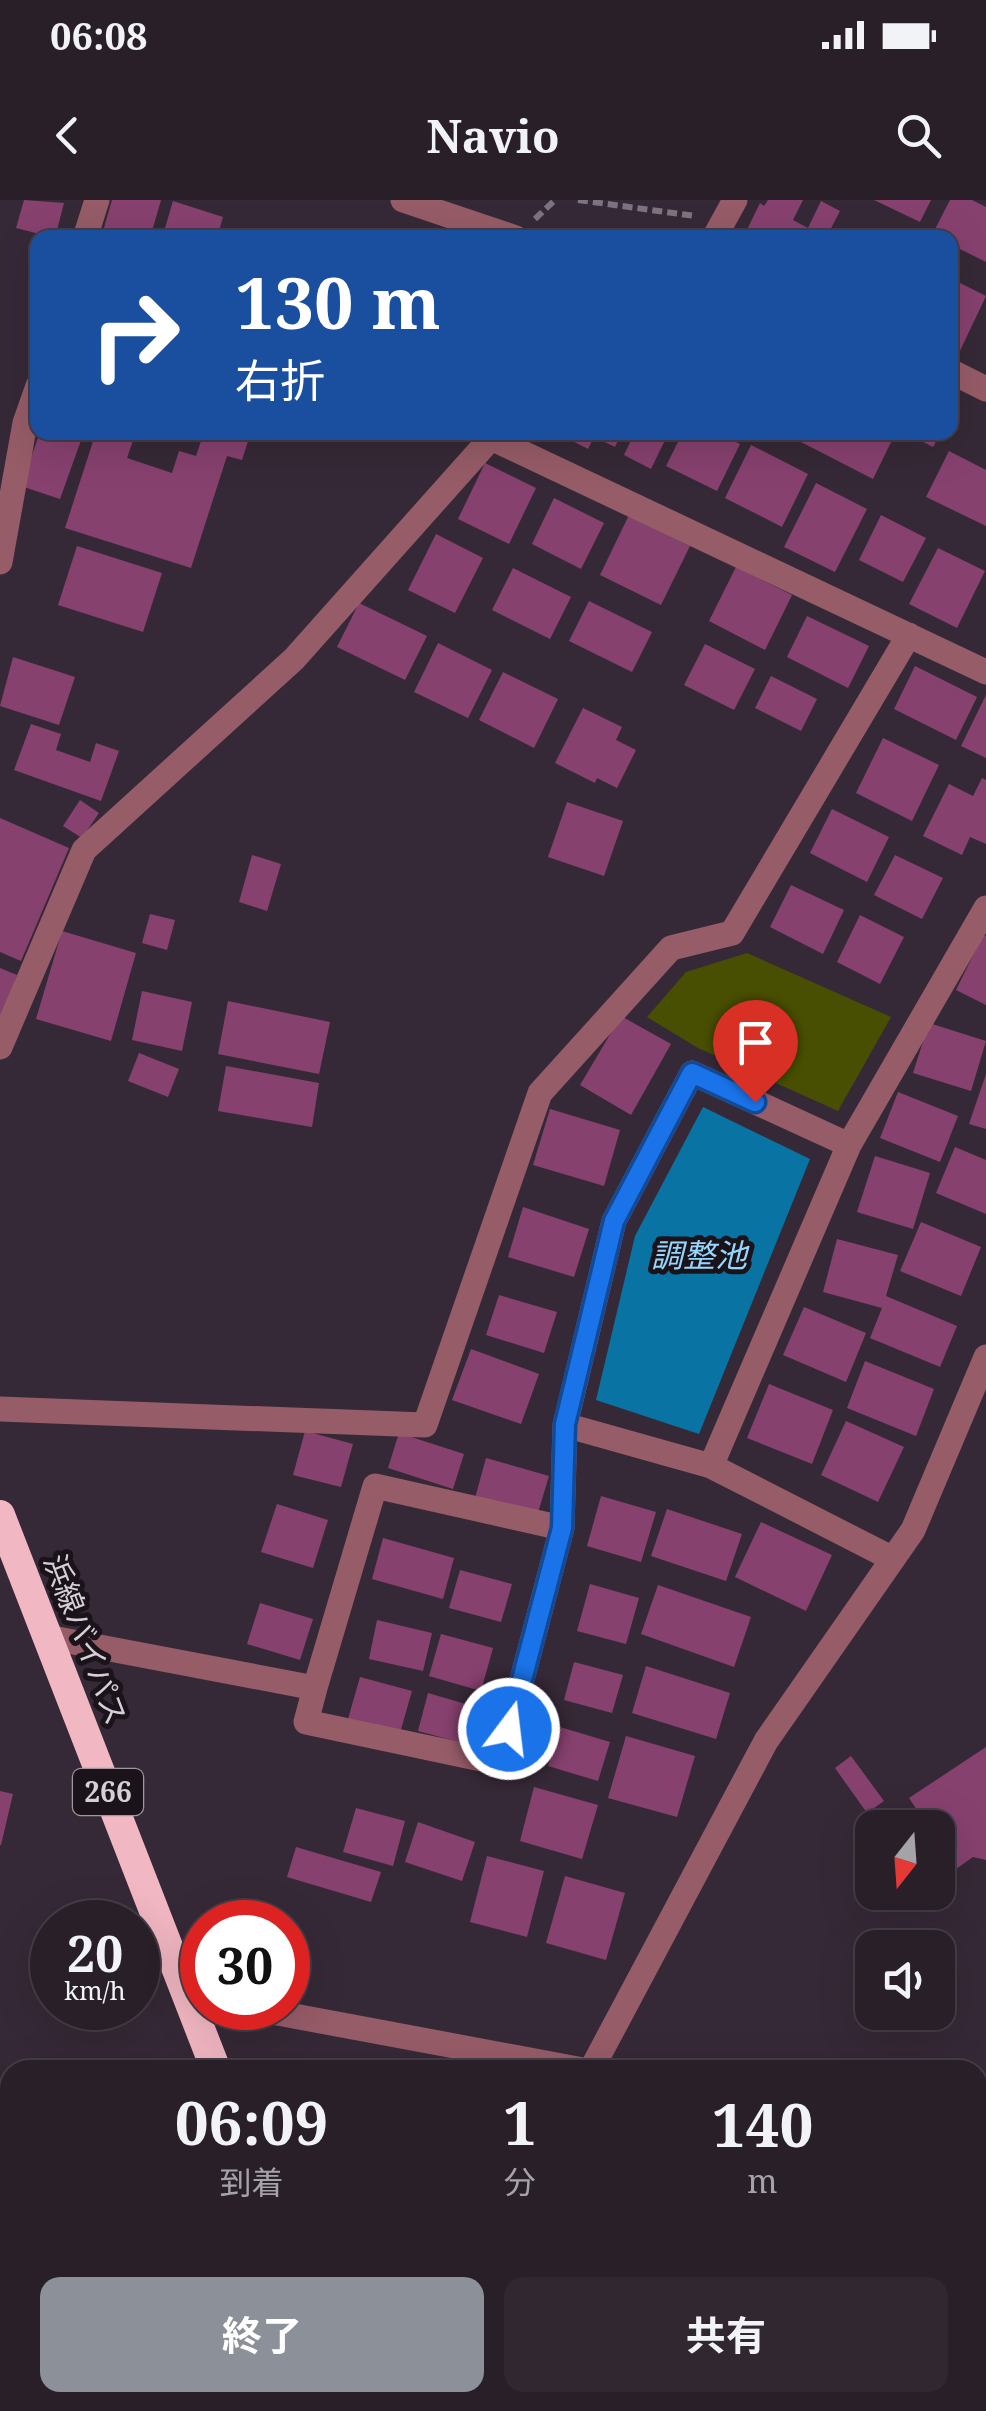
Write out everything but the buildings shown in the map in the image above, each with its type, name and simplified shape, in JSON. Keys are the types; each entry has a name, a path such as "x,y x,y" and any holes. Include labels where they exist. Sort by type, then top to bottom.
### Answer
{"highway":[{"name":"浜線バイパス","path":"0,1514 180,1961"},
{"name":"浜線バイパス","path":"204,2030 213,2060"}],"street":[{"path":"88,230 97,200"},
{"path":"403,200 492,230"},
{"path":"718,230 734,200"},
{"path":"958,375 986,390"},
{"path":"0,562 30,411"},
{"path":"0,1047 84,850 294,660 488,440"},
{"path":"502,440 986,672"},
{"path":"0,1409 425,1425 540,1093 671,948 732,934 909,636"},
{"path":"711,1466 849,1145 986,908"},
{"path":"562,1528 376,1486 306,1722 500,1763 562,1528 565,1424 614,1221 692,1073 849,1145"},
{"path":"596,2060 766,1741 913,1530 986,1358"},
{"path":"565,1424 711,1466 893,1559"},
{"path":"47,1637 315,1688"},
{"path":"310,2019 529,2060"}],"path":[{"path":"578,200 694,216 704,200"}],"green space":[{"path":"747,953 891,1017 838,1111 698,1048 647,1017 686,972"}],"water":[{"name":"調整池","path":"703,1107 810,1159 699,1434 596,1400 635,1236"}],"route":[{"path":"509,1729 562,1528 565,1424 614,1221 692,1073 755,1102"}]}
